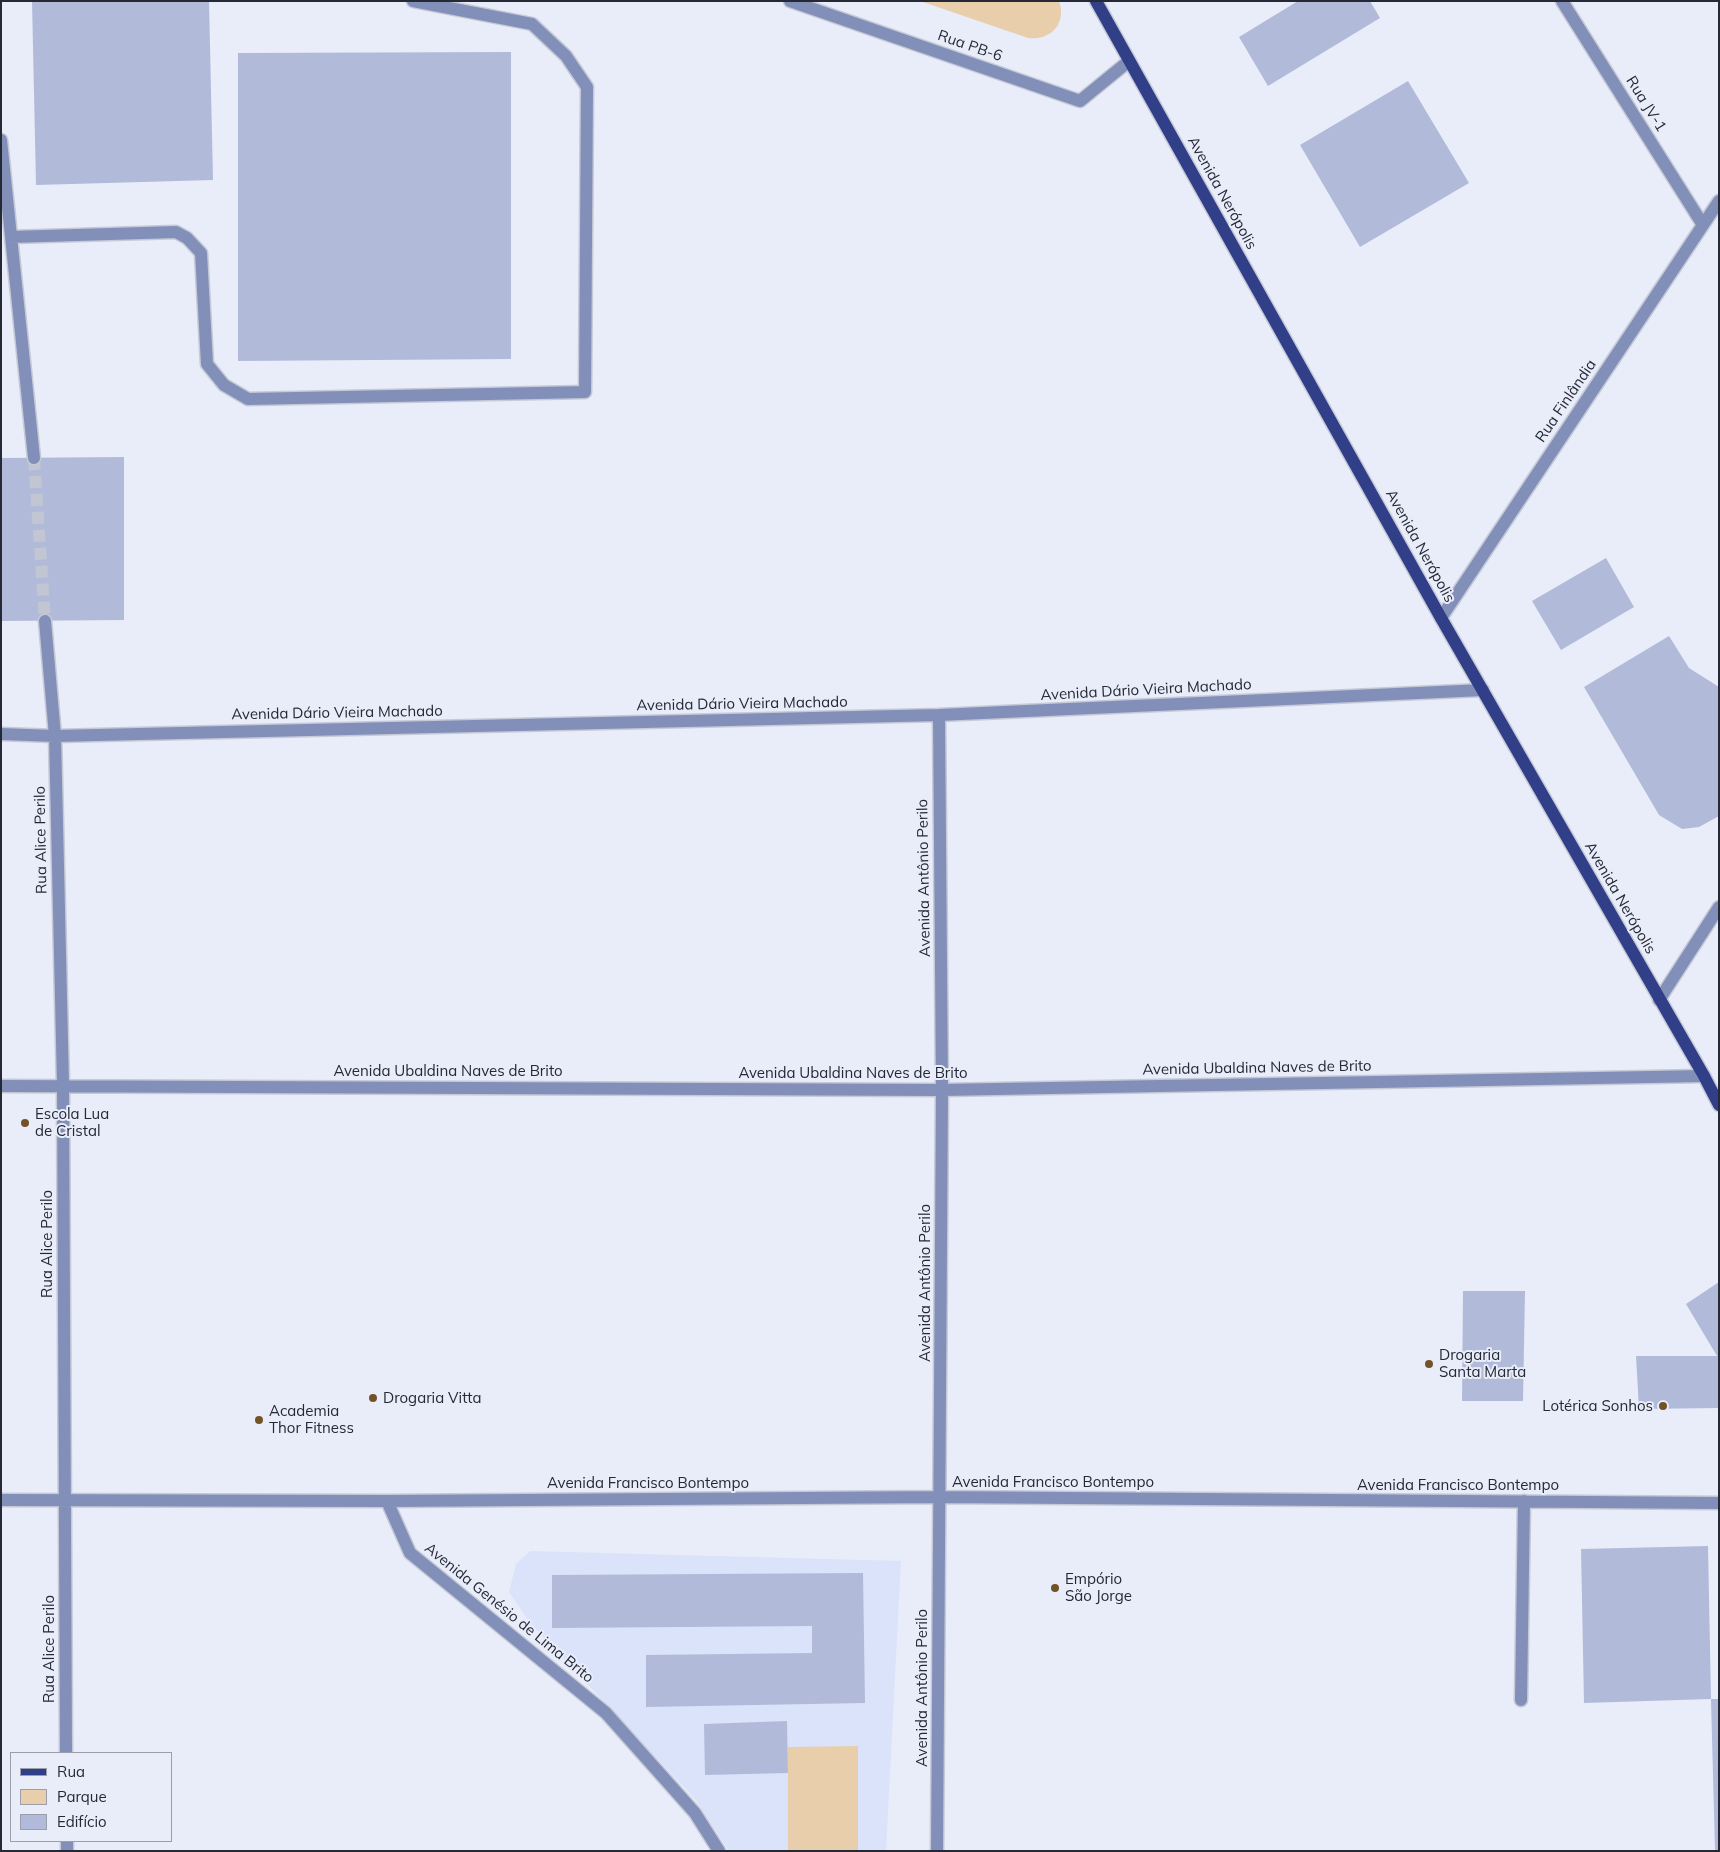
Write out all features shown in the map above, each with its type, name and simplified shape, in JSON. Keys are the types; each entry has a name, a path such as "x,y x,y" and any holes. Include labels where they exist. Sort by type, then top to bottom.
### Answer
{"main road":[{"name":"Avenida Nerópolis","path":"1096,1 1441,618 1719,1105"}],"street":[{"path":"10,237 176,232 186,238 201,253 207,364 224,385 248,399 585,392 587,87 566,56 532,24 413,1"},
{"name":"Rua PB-6","path":"790,1 1080,101 1129,61"},
{"name":"Rua JV-1","path":"1562,1 1703,225"},
{"path":"1,140 34,458"},
{"name":"Rua Finlândia","path":"1441,618 1719,201"},
{"name":"Rua Alice Perilo","path":"45,621 55,736 63,1085 66,1752"},
{"name":"Avenida Dário Vieira Machado","path":"1,734 55,736 939,715 1483,690"},
{"name":"Avenida Antônio Perilo","path":"938,1851 942,1090 939,715"},
{"path":"1660,1000 1719,908"},
{"name":"Avenida Ubaldina Naves de Brito","path":"1,1086 942,1090 1704,1076"},
{"name":"Avenida Francisco Bontempo","path":"387,1501 940,1497 1719,1503"},
{"path":"1,1500 387,1501"},
{"name":"Avenida Genésio de Lima Brito","path":"387,1501 410,1553 606,1712 695,1813 719,1851"},
{"path":"1521,1700 1524,1501"}],"shaded area":[{"path":"530,1551 901,1561 886,1851 729,1851 695,1799 530,1623 509,1592 516,1564"}],"green space":[{"path":"920,1 1059,1 1061,16 1055,29 1044,37 1028,38"},
{"path":"858,1746 858,1851 788,1851 788,1747"}],"building":[{"path":"32,1 209,1 213,180 36,185"},
{"path":"1298,1 1370,1 1380,18 1268,86 1239,37"},
{"path":"511,52 511,359 238,361 238,53"},
{"path":"1408,81 1469,183 1360,247 1300,145"},
{"path":"124,457 124,620 1,621 1,458"},
{"path":"1606,558 1634,607 1561,650 1532,601"},
{"path":"1669,636 1689,668 1719,687 1719,816 1699,827 1682,829 1659,815 1584,687"},
{"path":"1719,1282 1719,1408 1639,1409 1636,1356 1717,1356 1686,1304"},
{"path":"1463,1291 1525,1291 1523,1401 1462,1401"},
{"path":"1708,1546 1711,1699 1584,1703 1581,1549"},
{"path":"863,1573 865,1703 646,1707 646,1655 812,1653 812,1626 552,1628 552,1575"},
{"path":"1711,1699 1719,1699 1719,1851 1715,1851"},
{"path":"787,1721 788,1773 705,1775 704,1724"}],"tunnel":[{"path":"34,458 45,621"}],"place":[{"name":"Escola Lua de Cristal","path":"25,1123"},
{"name":"Drogaria Santa Marta","path":"1429,1364"},
{"name":"Drogaria Vitta","path":"373,1398"},
{"name":"Lotérica Sonhos","path":"1663,1406"},
{"name":"Academia Thor Fitness","path":"259,1420"},
{"name":"Empório São Jorge","path":"1055,1588"}]}
